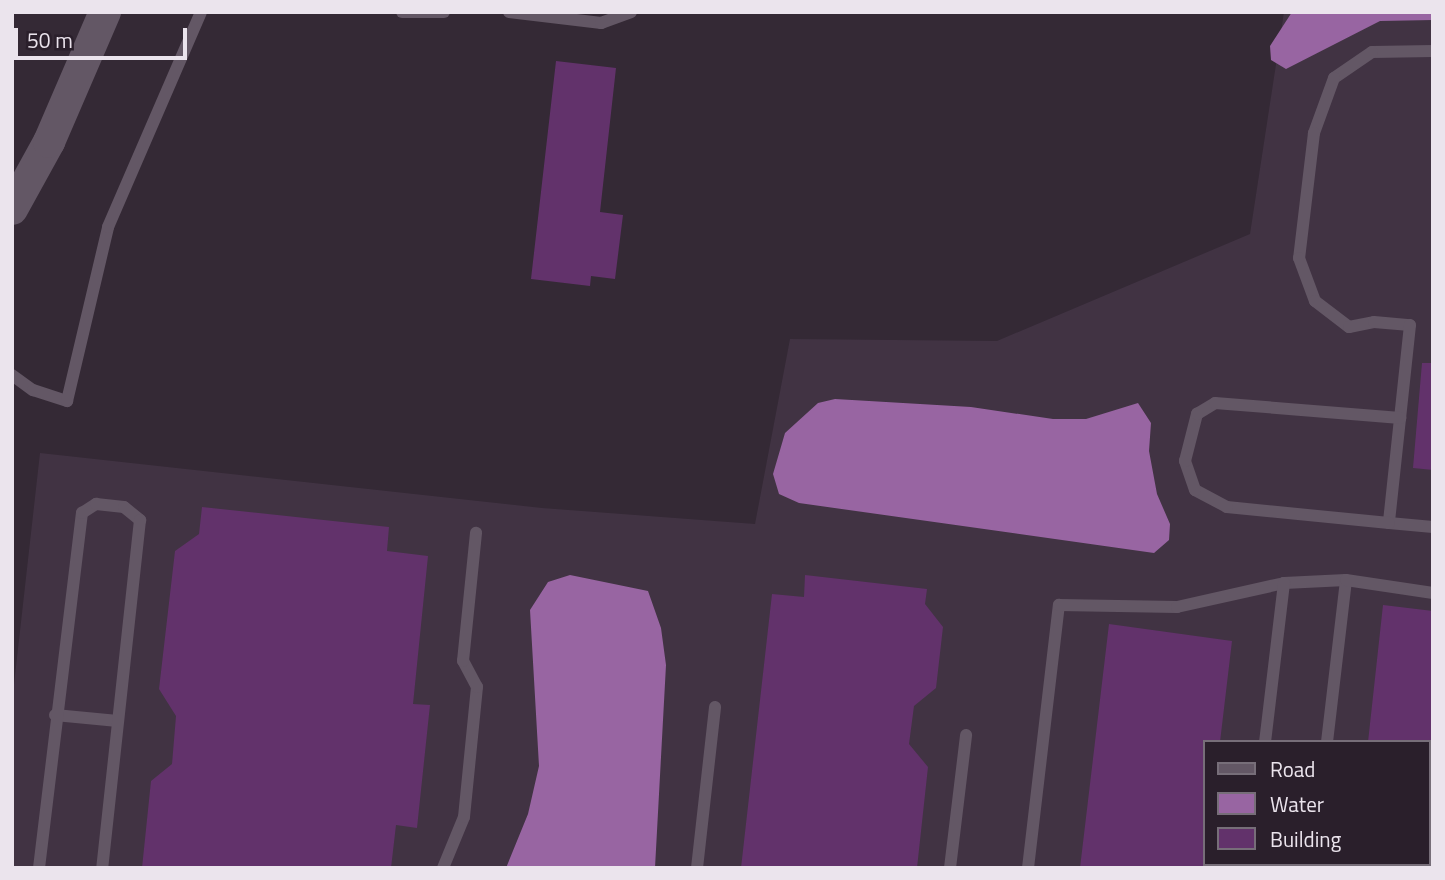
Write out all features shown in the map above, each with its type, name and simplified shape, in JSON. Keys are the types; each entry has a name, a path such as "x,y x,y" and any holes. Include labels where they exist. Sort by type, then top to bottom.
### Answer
{"street":[{"path":"12,209 49,142 105,12"}],"lane":[{"path":"12,375 33,390 67,401 108,227 201,12"},
{"path":"402,12 444,12"},
{"path":"509,12 601,23 631,12"},
{"path":"1388,523 1410,325 1374,323 1349,327 1315,301 1299,258 1314,133 1334,78 1372,52 1433,51"},
{"path":"1400,418 1215,403 1198,414 1185,461 1195,491 1227,507 1433,527"},
{"path":"39,868 55,715 82,513 96,504 124,508 140,520 103,868"},
{"path":"443,868 464,817 476,700 477,687 463,661 476,533"},
{"path":"1327,740 1346,580"},
{"path":"1028,868 1059,605 1177,607 1284,583 1346,580 1433,593"},
{"path":"1265,740 1284,583"},
{"path":"697,868 715,707"},
{"path":"55,715 118,721"},
{"path":"950,868 966,735"}],"shaded area":[{"path":"1284,12 1433,12 1433,868 12,868 12,702 40,453 542,508 755,524 790,339 997,341 1250,234"}],"water":[{"path":"1292,12 1433,12 1433,20 1380,21 1286,69 1271,60 1270,46"},
{"path":"835,399 971,407 1053,419 1086,419 1138,403 1151,423 1149,451 1157,494 1170,524 1169,540 1154,553 799,503 779,494 773,474 785,433 818,403"},
{"path":"570,575 648,591 661,628 666,665 655,868 506,868 528,814 539,766 530,610 548,582"}],"building":[{"path":"556,61 616,68 600,212 623,215 615,279 591,276 590,286 531,279"},
{"path":"1422,363 1433,363 1433,470 1413,468"},
{"path":"202,507 389,527 387,551 428,556 413,704 430,705 417,828 396,825 391,868 142,868 151,781 172,764 176,716 159,689 175,551 199,534"},
{"path":"805,575 927,589 925,604 943,627 936,688 914,706 909,744 928,767 917,868 741,868 772,594 804,597"},
{"path":"1383,605 1433,611 1433,868 1353,868 1431,866 1431,740 1368,740"},
{"path":"1109,624 1232,641 1220,740 1204,740 1206,868 1080,868"}]}
